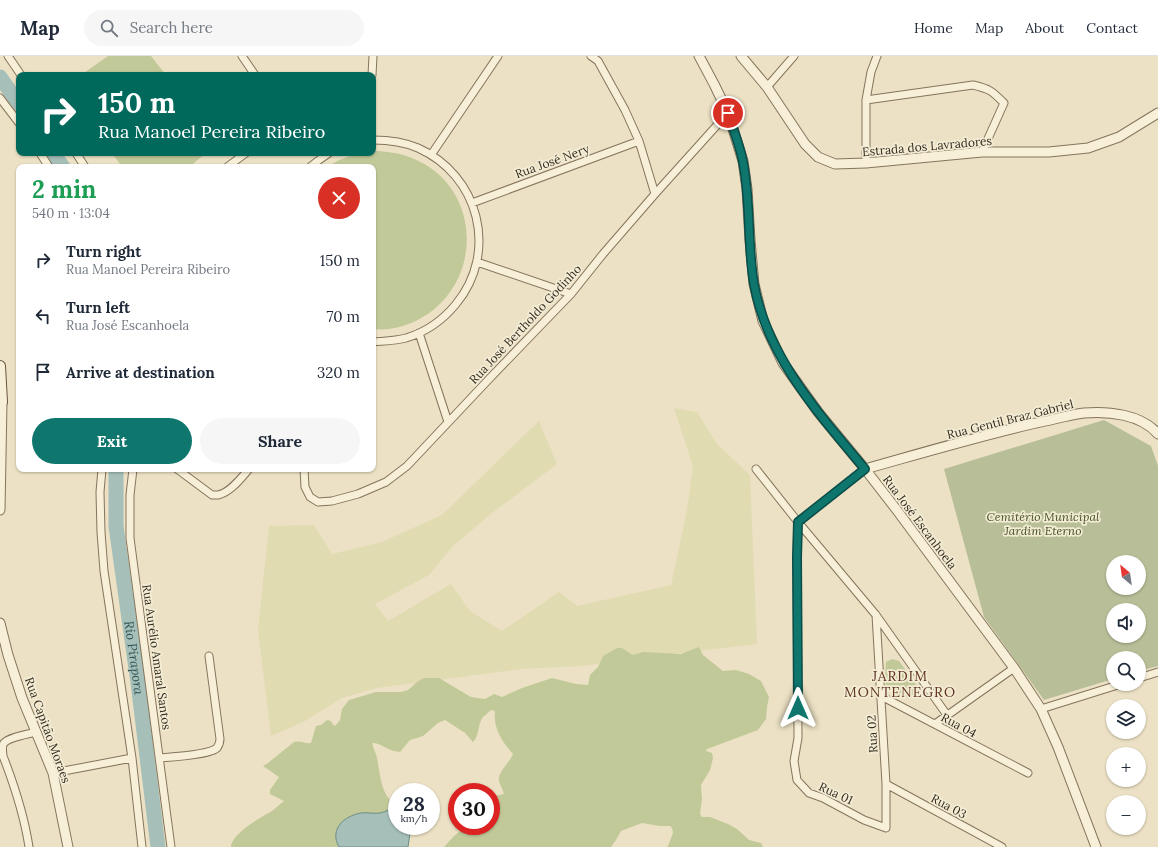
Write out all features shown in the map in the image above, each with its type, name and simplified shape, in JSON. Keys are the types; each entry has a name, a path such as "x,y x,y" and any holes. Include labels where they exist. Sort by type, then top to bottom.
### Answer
{"main road":[{"path":"0,366 1,403"}],"street":[{"path":"8,56 20,72"},
{"path":"242,56 253,72"},
{"path":"372,72 373,56"},
{"path":"431,155 498,56"},
{"path":"591,56 598,59 625,110 639,141 655,194"},
{"name":"Rua José Escanhoela","path":"699,56 728,113 743,161 747,189 754,284 764,321 783,363 818,412 896,509 1014,668 1041,709 1058,747 1096,847"},
{"name":"Estrada dos Lavradores","path":"741,56 768,87 805,144 818,157 835,164 866,164 982,152 1049,152 1088,148 1120,137 1158,112"},
{"path":"768,87 794,56"},
{"path":"866,164 866,100 871,72 877,56"},
{"path":"866,100 973,85 986,88 995,93 1004,103 982,152"},
{"path":"0,98 16,119"},
{"name":"Rua José Bertholdo Godinho","path":"304,472 305,487 310,497 318,502 332,502 358,494 386,482 408,466 570,294 655,194 728,113"},
{"path":"376,140 402,143 417,148 442,162 459,180 466,191 472,203 479,232 477,262 470,281 452,310 431,327 419,333 406,338 376,342"},
{"name":"Rua José Nery","path":"472,203 639,141"},
{"path":"231,164 242,156"},
{"path":"315,156 318,160"},
{"path":"313,164 325,156"},
{"path":"477,262 570,294"},
{"path":"419,333 448,422"},
{"path":"0,510 1,403"},
{"name":"Rua Gentil Braz Gabriel","path":"865,469 1006,430 1084,413 1114,413 1138,419 1155,430 1158,434"},
{"path":"756,469 798,522 876,615 947,715"},
{"path":"798,522 865,469"},
{"path":"102,472 100,492 104,572 132,758 142,847"},
{"name":"Rua Aurélio Amaral Santos","path":"133,472 130,495 130,538 171,847"},
{"path":"181,472 212,494 218,495 226,491 246,472"},
{"name":"Rua 01","path":"798,522 798,738 794,761 797,780 809,793 823,798 864,820 886,828"},
{"name":"Rua 02","path":"876,615 886,784 886,828"},
{"name":"Rua Capitão Moraes","path":"0,623 8,655 22,698 53,774 68,847"},
{"path":"160,758 208,752 216,749 219,744 220,739 210,656"},
{"path":"935,724 1014,668"},
{"path":"1146,676 1158,672"},
{"path":"1041,709 1106,689"},
{"name":"Rua 04","path":"881,696 1028,773"},
{"path":"29,847 20,801 3,756 2,748 4,743 10,739 36,732"},
{"path":"53,774 132,758"},
{"name":"Rua 03","path":"886,784 1002,847"}],"shaded area":[{"path":"674,408 697,412 717,444 750,475 757,644 583,666 521,669 377,688 342,698 305,721 271,736 258,630 269,526 314,525 332,554 382,542 442,515 539,421 557,464 492,513 453,546 429,575 375,604 388,621 451,584 470,611 502,631 559,592 577,606 671,585 687,510 693,466"}],"green space":[{"path":"108,56 151,56 164,72 85,72"},
{"path":"376,151 407,156 435,171 452,189 462,210 467,234 465,258 457,280 443,301 423,317 399,327 376,329 376,164 332,164 349,156 376,156"},
{"path":"114,156 202,156 193,164 120,164"},
{"name":"Cemitério Municipal Jardim Eterno","path":"1104,420 1151,446 1158,466 1158,666 1146,669 1146,651 1106,651 1106,681 1044,700 984,617 944,469"},
{"path":"699,647 703,655 723,671 736,670 749,674 761,681 769,697 766,719 758,730 707,749 706,751 712,753 713,758 710,770 701,785 702,799 700,814 702,817 710,817 728,824 737,829 749,840 761,843 763,847 667,847 673,833 670,826 642,823 621,831 611,847 444,847 455,835 500,835 500,795 504,794 499,783 499,778 513,754 505,745 499,734 495,723 495,711 491,710 481,720 477,736 473,742 465,733 445,720 438,723 423,736 410,740 400,752 376,743 372,743 377,756 384,791 388,797 388,819 336,829 337,842 340,847 231,847 232,842 241,831 272,811 284,801 270,794 270,790 279,777 263,766 294,742 298,741 311,743 316,726 321,725 327,720 331,721 334,726 336,725 340,720 342,709 349,700 376,692 401,692 408,690 424,678 439,678 471,697 485,699 494,694 502,697 522,688 552,678 576,684 588,685 590,675 598,667 603,656 617,648 622,648 633,655 643,652 681,654"},
{"path":"892,659 899,661 914,681 918,689 915,697 909,698 886,686 886,662"}],"water":[{"path":"388,810 388,835 410,835 408,847 339,847 336,840 337,829 344,820 361,813"}],"waterway":[{"name":"Rio Pirapora","path":"0,77 16,100"},
{"name":"Rio Pirapora","path":"55,156 61,164"},
{"name":"Rio Pirapora","path":"116,472 116,526 138,683 158,847"}],"district":[{"name":"JARDIM MONTENEGRO","path":"900,684"}],"route":[{"path":"728,113 743,161 747,189 754,284 764,321 783,363 818,412 865,469 798,522 798,708"}]}
